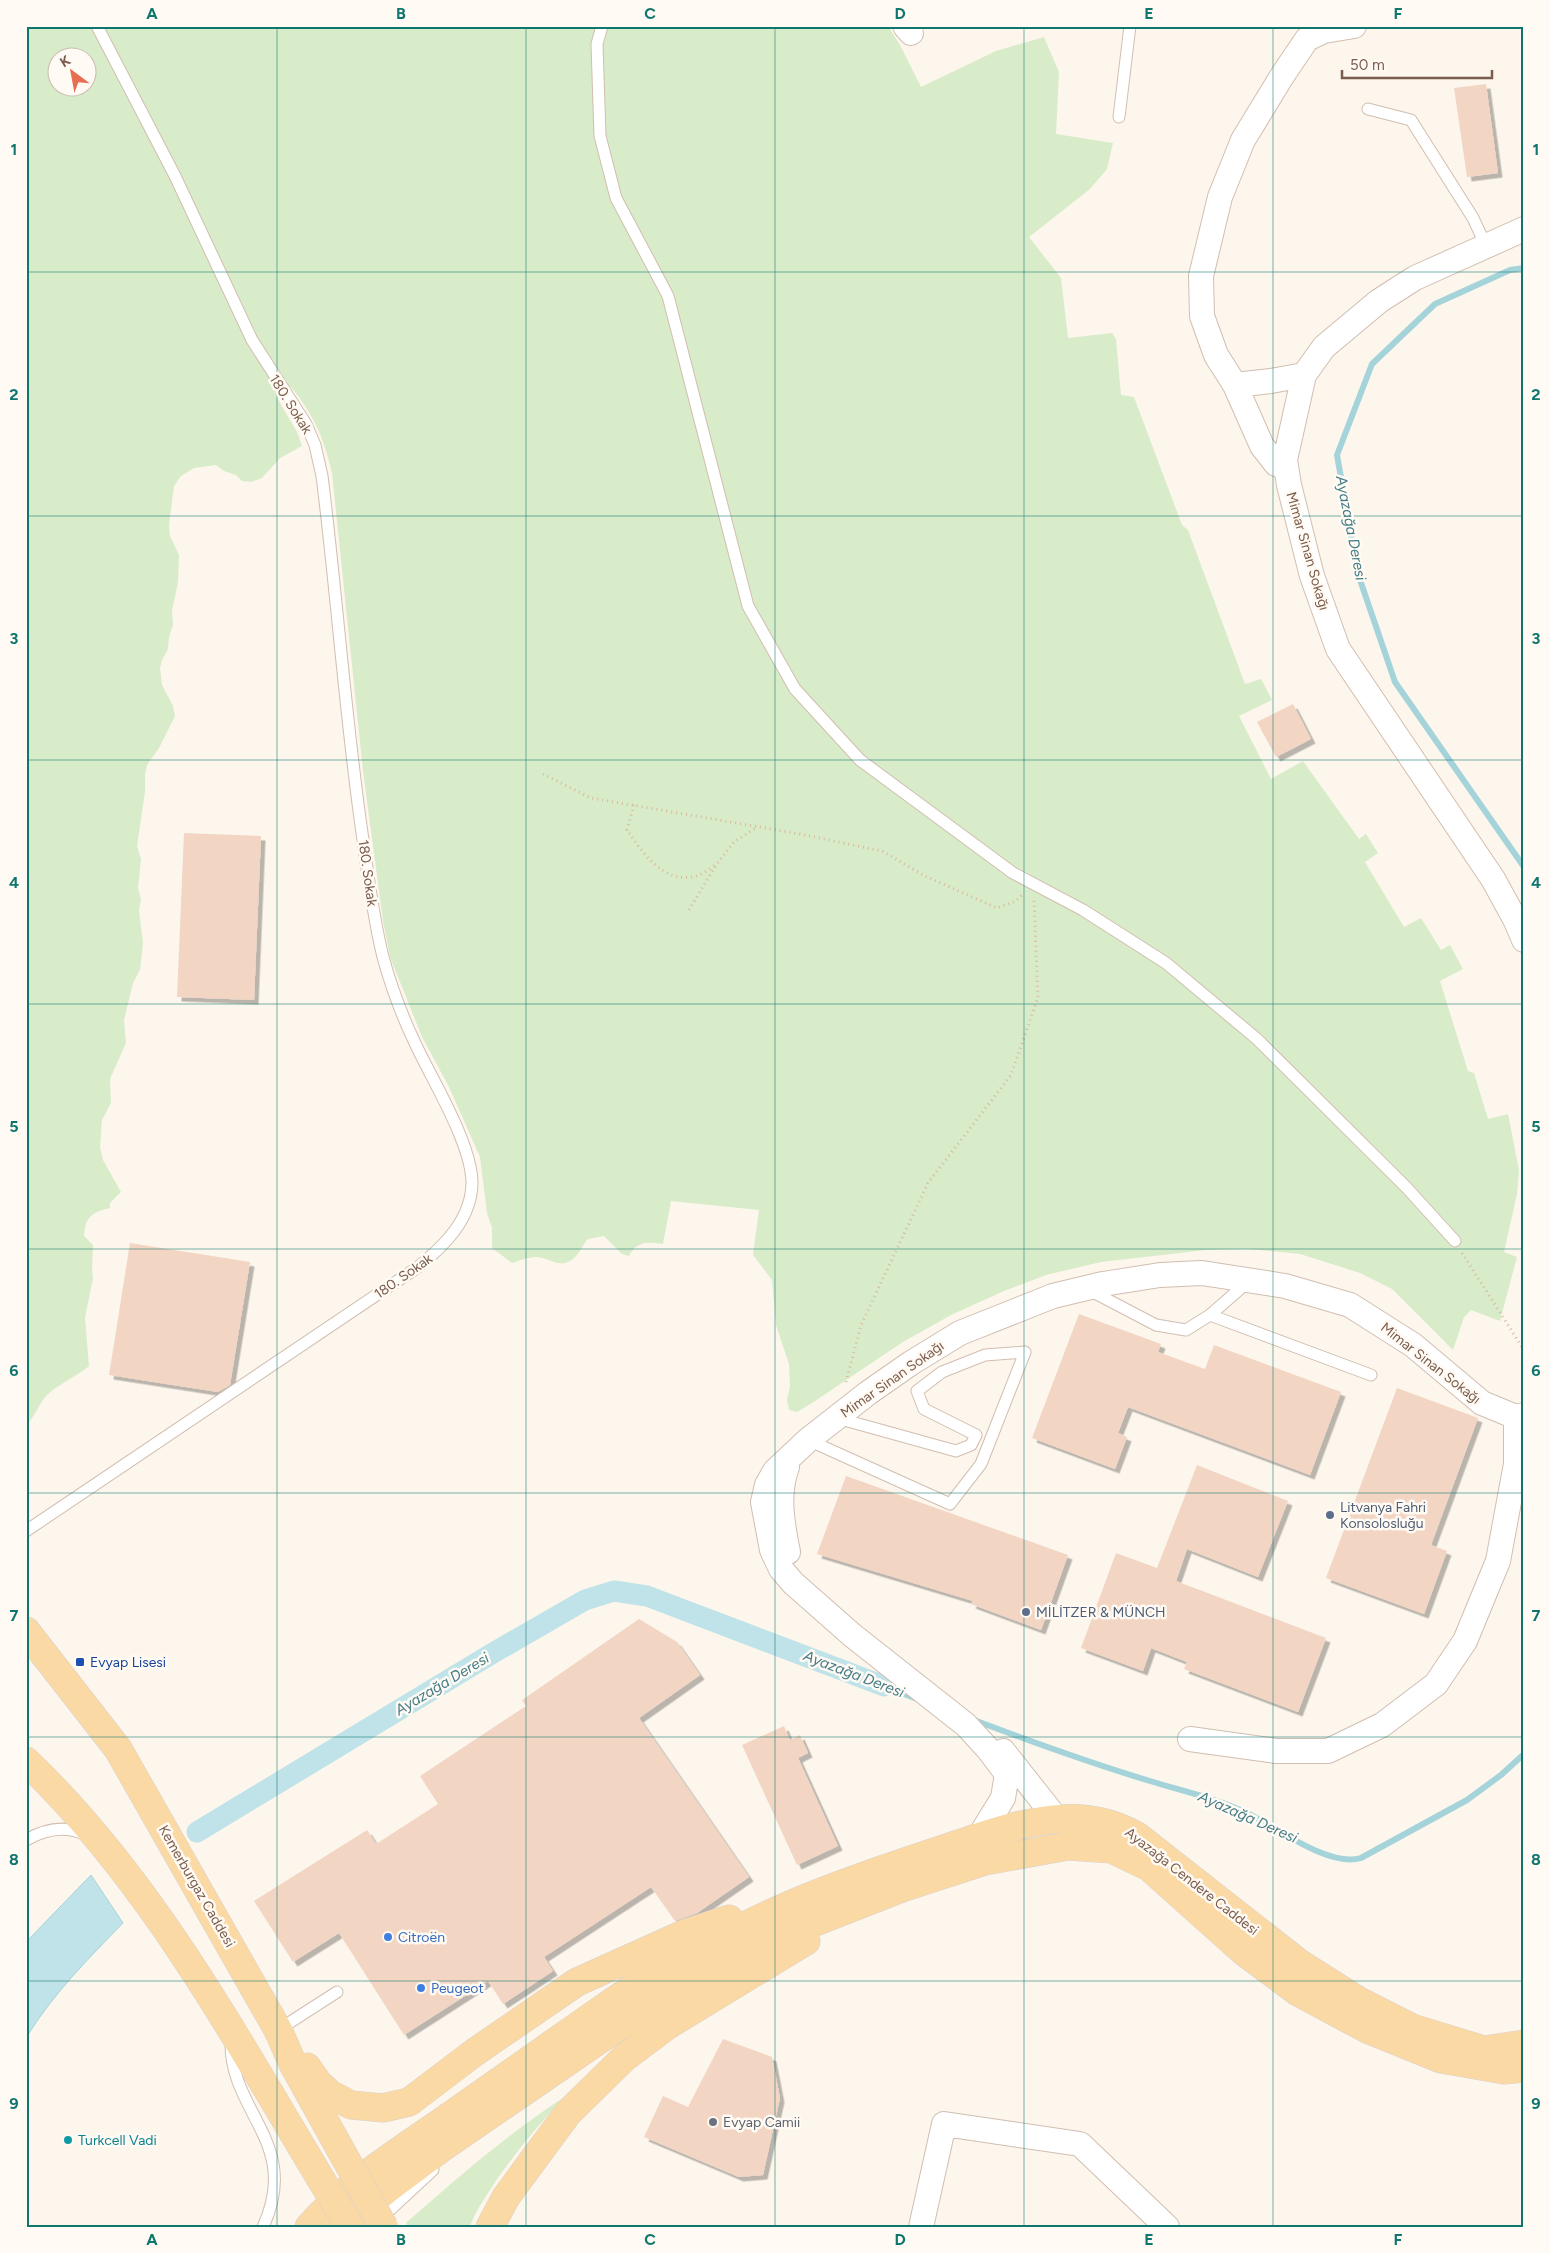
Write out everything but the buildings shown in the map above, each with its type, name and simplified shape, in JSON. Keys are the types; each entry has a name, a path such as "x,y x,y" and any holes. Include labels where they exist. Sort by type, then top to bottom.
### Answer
{"main road":[{"name":"Kemerburgaz Caddesi","path":"26,1631 118,1749 278,2030 305,2086 384,2227"},
{"path":"26,1761 99,1842 141,1894 231,2031 350,2227"},
{"name":"Ayazağa Cendere Caddesi","path":"786,1907 979,1837 1056,1818 1076,1817 1120,1826 1137,1836 1299,1963 1359,2000 1412,2028 1484,2050 1524,2044"},
{"name":"Ayazağa Cendere Caddesi","path":"902,1888 985,1861 1068,1846 1111,1849 1149,1867 1243,1951 1298,1992 1367,2030 1442,2059 1504,2070 1524,2068"},
{"path":"342,2227 411,2171 647,2007 724,1962 776,1937 902,1888"},
{"path":"490,2227 506,2197 568,2113 624,2058 668,2025 766,1964 796,1946 854,1917 902,1888"},
{"path":"278,2030 318,2083 338,2100 364,2108 383,2108 409,2102 475,2052 577,1982 686,1933 732,1918 786,1907"},
{"path":"309,2227 354,2186 401,2150 634,1987 714,1940 786,1907"}],"street":[{"path":"1286,467 1276,464 1262,446 1235,385 1216,355 1202,316 1201,276 1220,197 1243,140 1307,39 1324,31 1354,26"},
{"name":"Mimar Sinan Sokağı","path":"1524,229 1415,278 1379,301 1324,347 1304,375 1285,460 1289,485 1312,576 1338,649 1493,879 1524,940"},
{"path":"1235,385 1304,375"},
{"name":"Mimar Sinan Sokağı","path":"800,1447 904,1368 960,1333 1053,1296 1085,1288 1160,1275 1202,1273 1285,1286 1350,1305 1374,1318 1413,1345 1482,1403 1520,1416"},
{"path":"1190,1739 1276,1751 1328,1751 1382,1725 1436,1684 1465,1641 1498,1561 1516,1464 1520,1416"},
{"path":"800,1447 781,1488 783,1529 790,1557 796,1571 812,1588 915,1677 968,1714 992,1746 1056,1818"},
{"path":"979,1837 1003,1798 1006,1787 1007,1774 992,1746"},
{"path":"920,2227 944,2124 1080,2144 1167,2227"}],"lane":[{"name":"180. Sokak","path":"26,1531 418,1268 441,1248 458,1226 468,1204 472,1183 469,1163 461,1141 414,1042 397,1000 376,923 353,773 322,476 315,445 306,424 252,340 175,176 97,26"},
{"path":"602,26 597,44 600,136 616,198 668,296 748,606 795,689 860,760 1013,873 1082,910 1166,963 1257,1039 1406,1187 1455,1241"},
{"path":"1119,117 1130,26"},
{"path":"1368,109 1411,120 1473,218 1486,246"},
{"path":"1085,1288 1156,1325 1186,1330 1210,1315 1250,1280"},
{"path":"1210,1315 1371,1375"},
{"path":"800,1447 950,1504 981,1464 1025,1352 986,1355 942,1372 917,1391 924,1409 976,1435 971,1445 956,1452 837,1418"},
{"path":"26,1840 35,1834 57,1828 80,1832 99,1842"},
{"path":"278,2030 337,1992"},
{"path":"231,2031 231,2056 241,2088 270,2145 275,2174 273,2198 263,2227"},
{"path":"372,2227 433,2169 517,2098"}],"path":[{"path":"543,774 592,798 882,851 934,880 997,908 1016,901 1034,884"},
{"path":"634,805 627,830 644,855 670,876 696,876 716,865"},
{"path":"690,910 716,865 734,842 757,827"},
{"path":"837,1418 861,1325 928,1183 1011,1075 1038,997 1034,884"},
{"path":"1455,1241 1524,1350"}],"green space":[{"path":"26,26 888,26 900,45 921,87 996,51 1044,37 1059,72 1056,134 1113,143 1107,169 1090,189 1029,237 1061,278 1068,338 1112,333 1116,339 1121,395 1134,397 1182,525 1188,530 1245,684 1261,679 1272,700 1239,716 1271,779 1303,761 1359,839 1366,834 1378,853 1365,862 1404,927 1421,918 1441,950 1450,945 1463,969 1440,981 1468,1071 1474,1073 1488,1119 1508,1114 1519,1170 1517,1194 1504,1252 1517,1257 1500,1321 1471,1310 1464,1317 1453,1350 1392,1289 1360,1273 1300,1254 1248,1249 1206,1250 1101,1262 1046,1275 1004,1291 951,1315 903,1342 797,1412 789,1410 787,1400 790,1386 789,1364 776,1325 772,1280 753,1255 759,1210 671,1201 663,1244 643,1243 636,1247 629,1256 622,1254 604,1236 588,1239 576,1256 566,1263 556,1263 535,1257 512,1263 492,1248 492,1228 487,1213 480,1157 449,1087 422,1037 390,957 383,921 363,771 332,473 317,427 291,387 276,396 297,432 302,446 280,458 262,478 251,482 242,481 236,475 224,471 216,465 194,468 181,476 174,486 169,525 170,536 179,555 178,582 172,611 173,625 168,649 160,668 162,685 173,706 175,716 159,748 147,765 145,775 145,792 137,846 141,859 138,888 141,899 139,911 143,943 140,970 133,983 124,1020 126,1043 110,1079 111,1103 102,1120 100,1147 103,1160 121,1192 110,1203 110,1208 98,1211 91,1216 86,1224 84,1236 93,1245 93,1278 85,1318 89,1366 47,1395 29,1422 26,1421"},
{"path":"566,2096 515,2154 480,2205 470,2227 408,2227 406,2223 464,2173 524,2125"}],"water":[{"path":"91,1875 123,1923 59,1992 26,2038 26,1942"}],"waterway":[{"name":"Ayazağa Deresi","path":"1524,268 1510,270 1435,304 1372,364 1337,455 1358,574 1395,682 1524,867"},
{"name":"Ayazağa Deresi","path":"197,1832 493,1653 585,1600 614,1591 647,1596 884,1686"},
{"name":"Ayazağa Deresi","path":"884,1686 917,1699"},
{"name":"Ayazağa Deresi","path":"974,1720 1105,1767 1223,1803 1247,1813 1319,1852 1348,1860 1361,1858 1467,1800 1501,1775 1524,1754"}],"place":[{"name":"Litvanya Fahri Konsolosluğu","path":"1330,1515"},
{"name":"MİLİTZER & MÜNCH","path":"1026,1612"},
{"name":"Evyap Lisesi","path":"80,1662"},
{"name":"Citroën","path":"388,1937"},
{"name":"Peugeot","path":"421,1988"},
{"name":"Evyap Camii","path":"713,2122"},
{"name":"Turkcell Vadi","path":"68,2140"}]}
